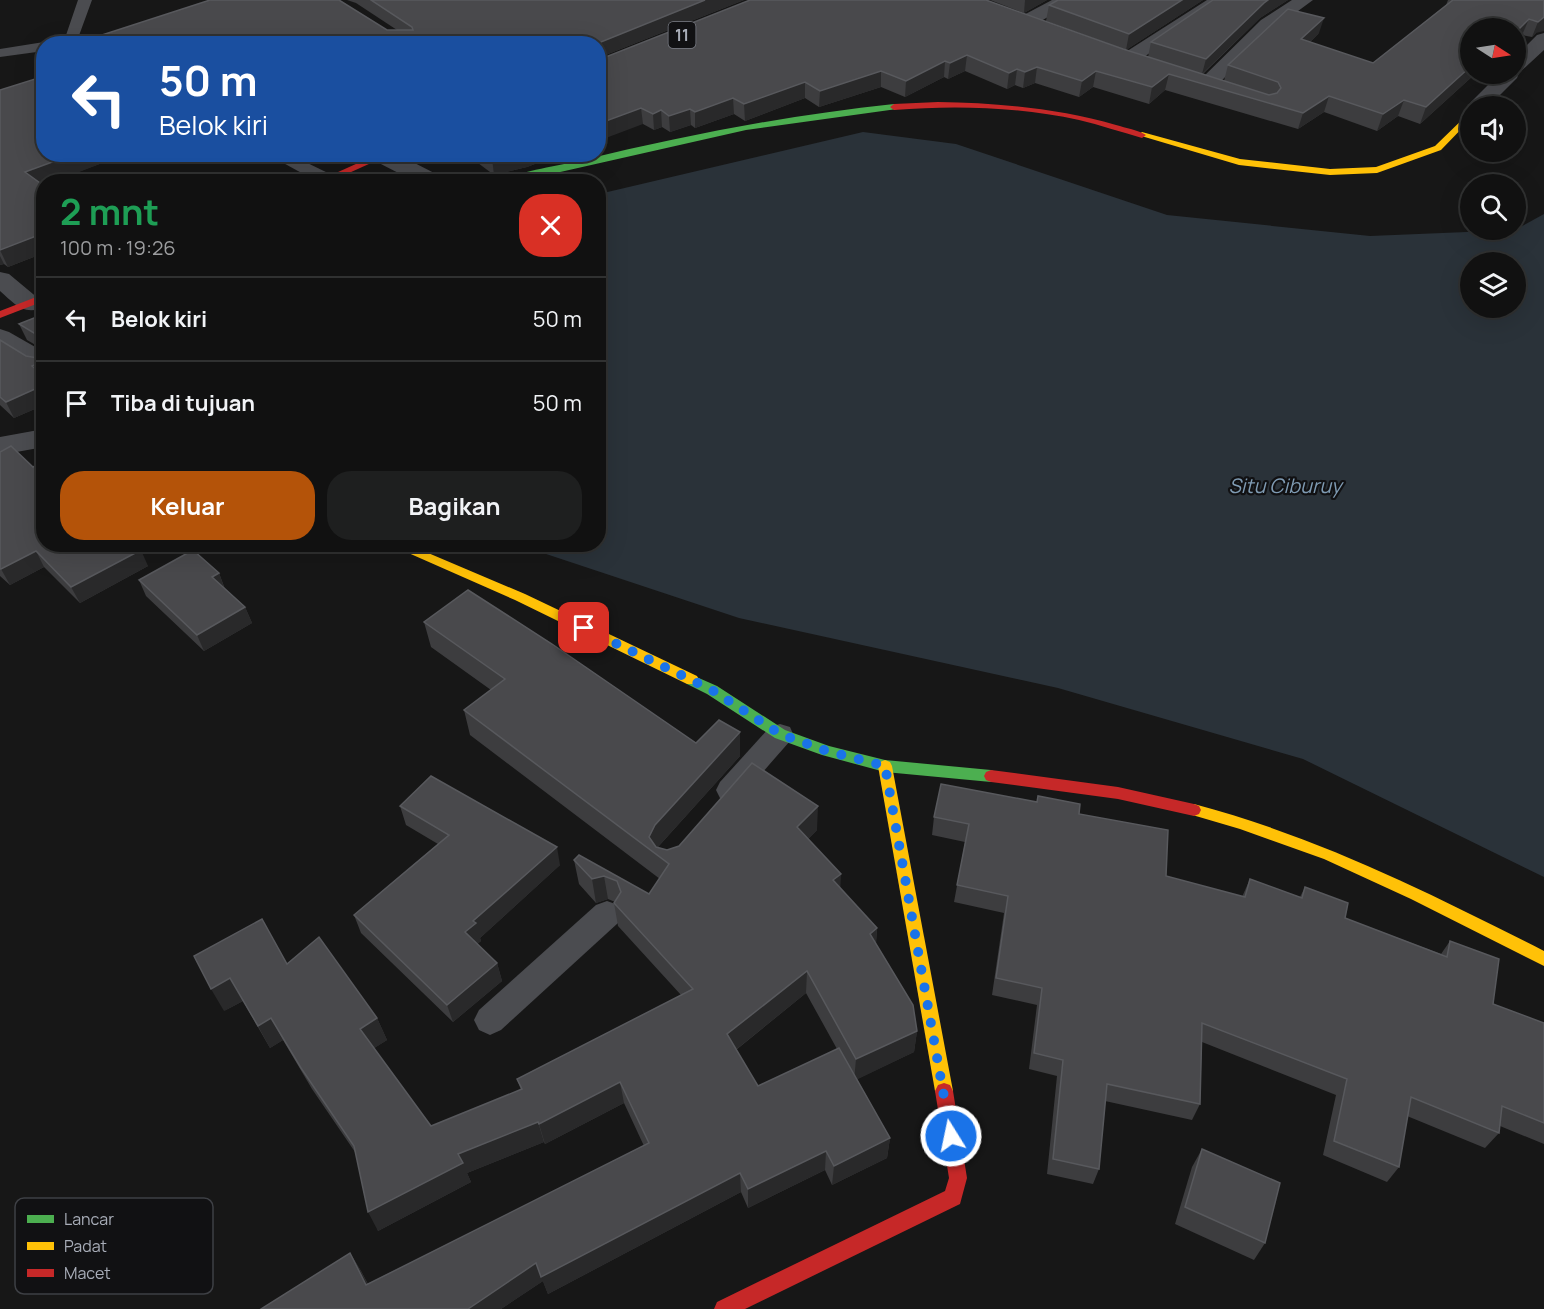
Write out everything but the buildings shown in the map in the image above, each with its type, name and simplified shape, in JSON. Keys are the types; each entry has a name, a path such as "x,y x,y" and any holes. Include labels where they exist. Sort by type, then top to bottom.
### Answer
{"main road":[{"path":"606,158 659,145 841,111 928,104 998,106 1072,116 1239,162 1330,172 1377,170 1438,148 1460,125"},
{"path":"338,174 368,162"},
{"path":"537,174 587,162"},
{"path":"0,315 36,301"},
{"path":"413,552 520,597 712,690 780,734 827,751 885,766 1118,793 1210,814 1298,842 1402,887 1544,959"},
{"path":"724,1309 953,1197 958,1178 956,1159 885,766"}],"street":[{"path":"1025,22 1065,0"},
{"path":"1128,60 1220,0"},
{"path":"1207,84 1268,24 1304,0"},
{"path":"1005,15 1045,30"},
{"path":"1526,57 1544,39"},
{"path":"1107,52 1150,66"},
{"path":"1185,77 1227,90"},
{"path":"1488,96 1500,84"},
{"path":"396,162 415,174"},
{"path":"0,279 36,300"},
{"path":"0,337 36,359"},
{"path":"0,446 36,439"}],"lane":[{"path":"70,36 86,0"},
{"path":"0,53 36,47"},
{"path":"290,162 312,174"},
{"path":"717,805 780,734"},
{"path":"490,1020 607,914"}],"water":[{"name":"Situ Ciburuy","path":"863,132 956,144 1167,215 1370,236 1460,232 1460,240 1526,240 1526,224 1544,214 1544,877 1303,759 1058,688 739,618 540,552 606,552 606,192"}],"traffic: fast":[{"path":"606,157 746,127 894,107"},
{"path":"536,174 586,162"},
{"path":"692,680 712,690 780,734 827,751 885,766 991,776"}],"traffic: slow":[{"path":"1142,135 1239,162 1330,172 1377,170 1438,148 1460,125"},
{"path":"413,552 520,597 692,680"},
{"path":"885,766 944,1091"},
{"path":"1194,810 1240,822 1330,855 1417,894 1544,959"}],"traffic: jam":[{"path":"894,107 960,105 1026,110 1079,118 1142,135"},
{"path":"339,174 368,162"},
{"path":"0,315 36,300"},
{"path":"991,776 1118,793 1194,810"},
{"path":"724,1309 953,1197 958,1178 944,1091"}],"route":[{"path":"584,628 712,690 780,734 827,751 885,766 951,1136"}]}
